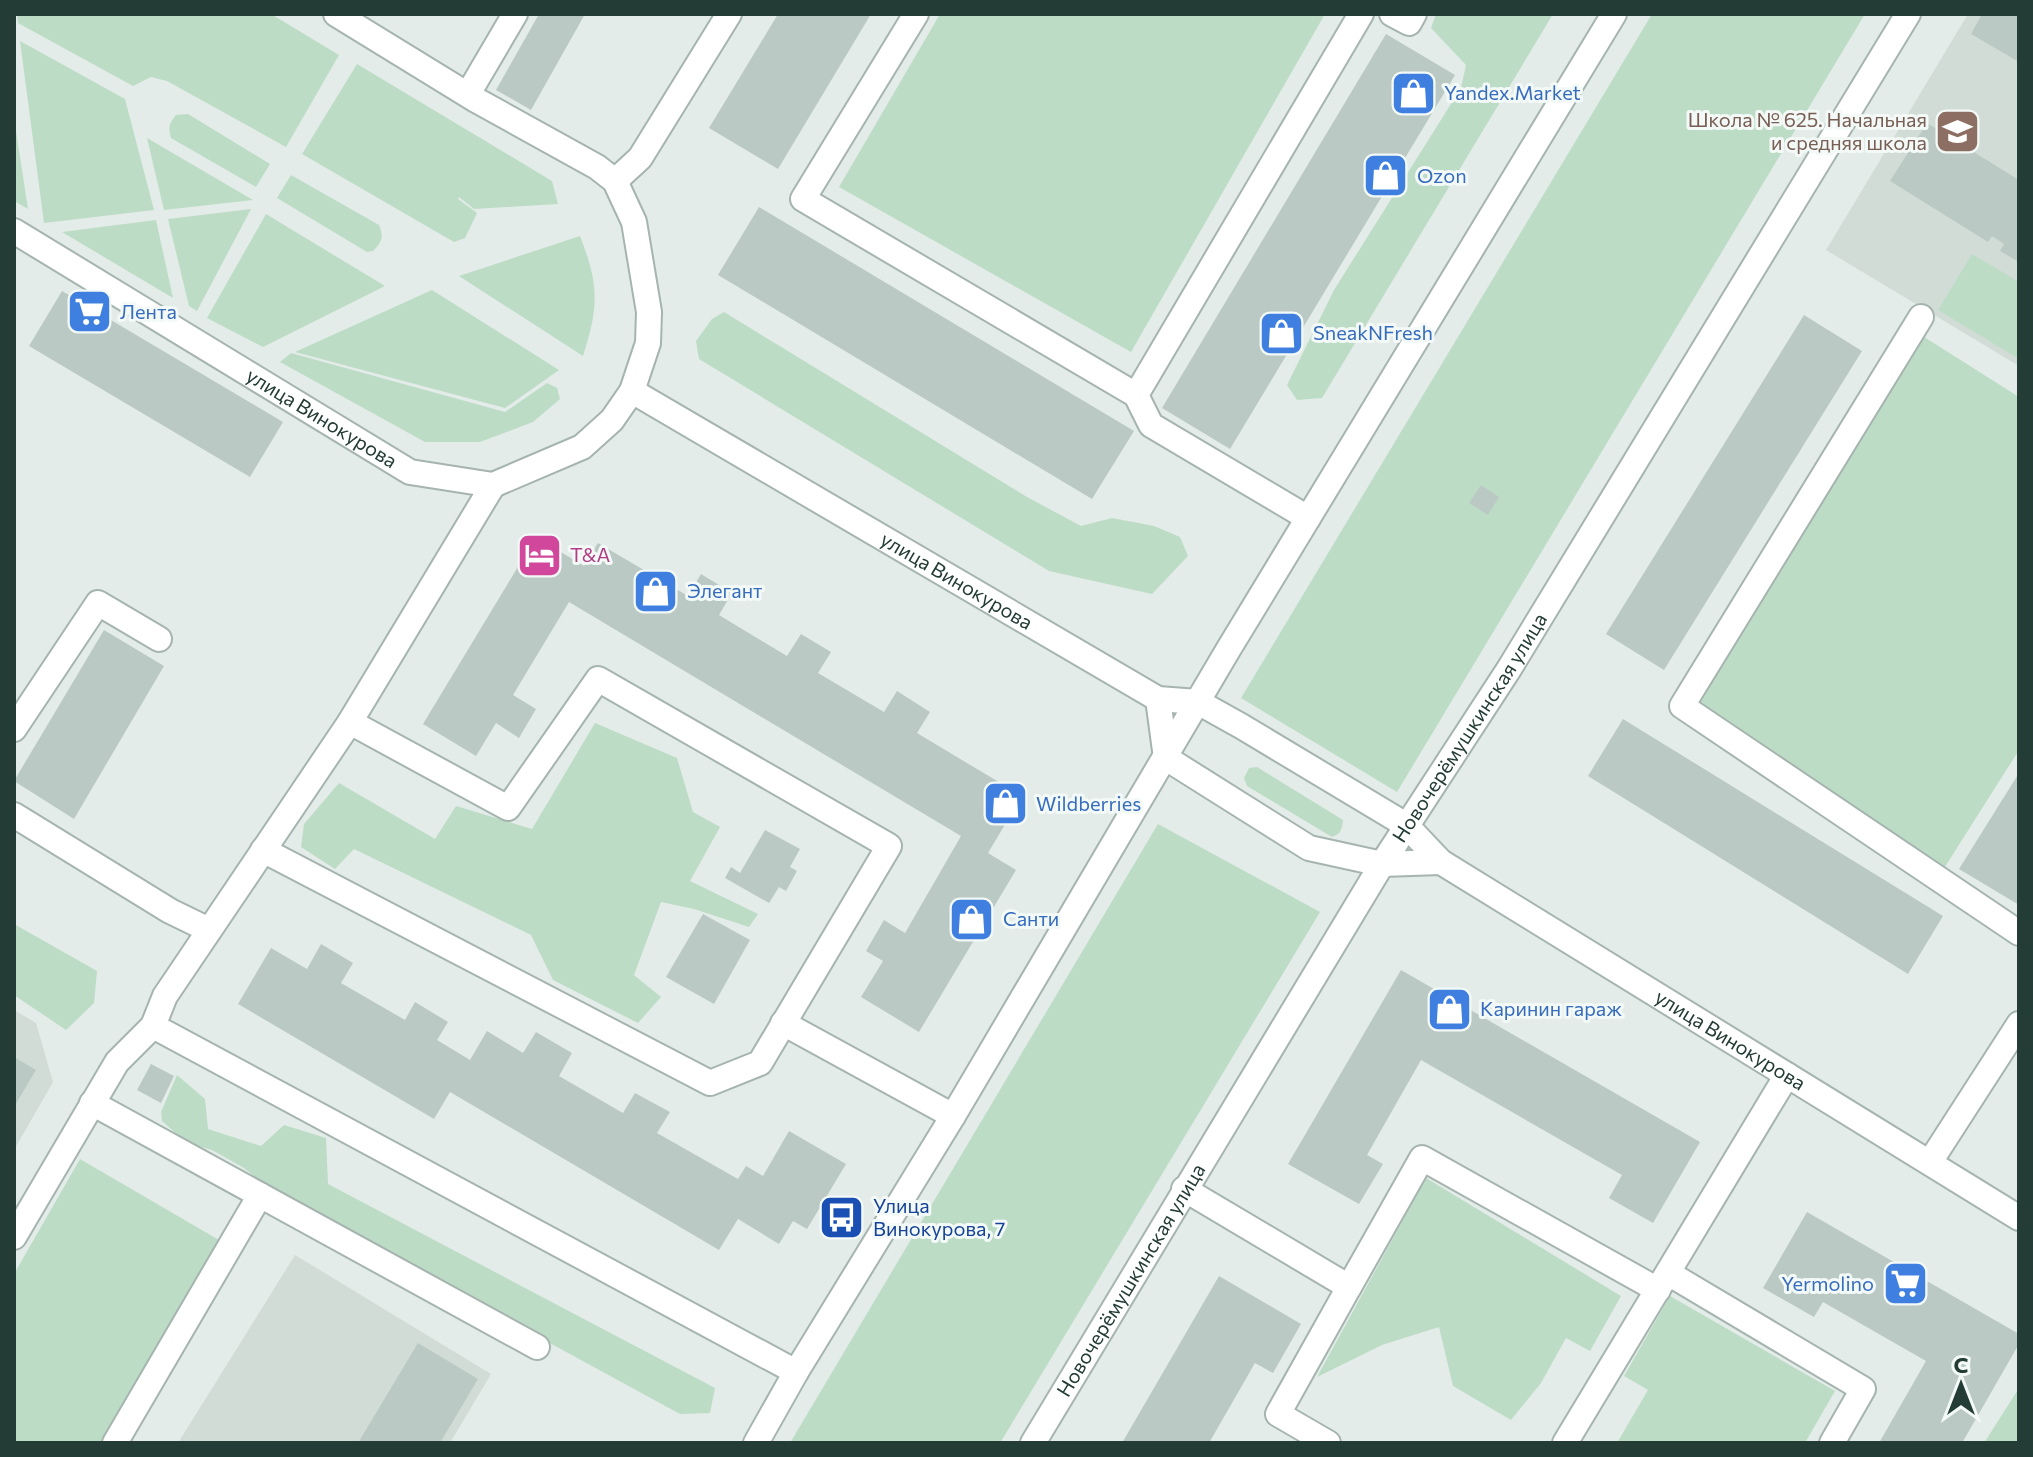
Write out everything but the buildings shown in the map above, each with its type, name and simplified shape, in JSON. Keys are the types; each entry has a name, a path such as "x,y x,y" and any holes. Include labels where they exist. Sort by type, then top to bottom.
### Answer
{"street":[{"path":"14,1237 117,1062 153,1026 165,996 350,722 493,485 582,447 612,420 632,391 648,343 649,312 634,222 615,181 597,167 468,94 368,22 336,14"},
{"path":"468,94 515,14"},
{"path":"615,181 640,158 729,14"},
{"path":"916,14 803,199 1136,395 1151,425 1308,518"},
{"path":"1136,395 1361,14"},
{"path":"1392,14 1409,23 1414,14"},
{"path":"756,1443 1308,518 1614,14"},
{"name":"Новочерёмушкинская улица","path":"1033,1443 1382,864 1509,669 1908,14"},
{"name":"улица Винокурова","path":"14,231 410,472 493,485"},
{"path":"1921,317 1682,706 2019,933"},
{"name":"улица Винокурова","path":"632,391 1158,699 1198,702 1406,825 1441,862 2019,1218"},
{"path":"14,729 98,603 159,639"},
{"path":"263,850 710,1083 760,1063 889,846 598,679 508,808 350,722"},
{"path":"1158,699 1166,758"},
{"path":"1166,758 1309,848 1382,864 1441,862"},
{"path":"14,815 170,911 209,930"},
{"path":"783,1023 953,1116"},
{"path":"1930,1162 2019,1024"},
{"path":"153,1026 796,1372"},
{"path":"1565,1443 1787,1075"},
{"path":"92,1103 537,1347"},
{"path":"1328,1443 1278,1414 1422,1158 1863,1389 1832,1443"},
{"path":"1184,1189 1349,1287"},
{"path":"115,1443 260,1195"}],"shaded area":[{"name":"Школа № 625. Начальная и средняя школа","path":"1968,14 2019,14 2019,366 1826,250"},
{"path":"14,1010 36,1023 53,1082 14,1150"},
{"path":"295,1255 491,1374 450,1443 178,1443"}],"green space":[{"path":"17,14 271,14 339,55 286,147 167,81 151,77 133,86 18,23"},
{"path":"940,14 1325,14 1131,352 839,187"},
{"path":"1436,14 1553,14 1322,398 1297,400 1287,385 1334,290 1461,88 1466,65 1431,28"},
{"path":"1652,14 1865,14 1397,792 1241,698"},
{"path":"20,41 125,99 154,210 44,223"},
{"path":"357,64 552,181 558,204 474,209 459,197 477,213 465,238 454,242 302,154"},
{"path":"188,114 270,164 256,187 171,138 170,126 176,115"},
{"path":"14,118 28,209 14,201"},
{"path":"147,138 253,200 164,210"},
{"path":"291,175 379,225 382,236 376,248 367,252 277,198"},
{"path":"251,209 197,311 189,306 168,219"},
{"path":"266,214 385,286 263,347 207,318"},
{"path":"156,220 173,298 62,232"},
{"path":"580,236 591,268 595,296 583,356 459,276"},
{"path":"1972,254 2019,282 2019,359 1938,310"},
{"path":"432,290 559,370 505,408 295,352"},
{"path":"724,312 1027,497 1081,526 1112,518 1154,526 1180,537 1188,556 1152,594 1049,571 699,359 696,341 712,319"},
{"path":"1921,335 2019,397 2019,750 1943,870 1685,706"},
{"path":"291,353 505,412 547,383 557,388 560,399 533,422 480,442 425,442 280,362"},
{"path":"595,723 677,758 693,812 720,827 690,881 758,914 749,927 661,902 634,975 661,997 638,1023 553,980 531,935 354,849 335,869 301,847 304,824 339,783 435,839 456,806 532,829"},
{"path":"1257,767 1343,820 1339,833 1332,837 1247,786 1244,778 1249,768"},
{"path":"1158,824 1320,912 1000,1443 790,1443"},
{"path":"14,924 97,971 94,1003 66,1030 14,995"},
{"path":"177,1075 205,1099 208,1129 261,1146 284,1125 326,1138 328,1184 715,1388 710,1413 680,1414 276,1194 244,1168 212,1150 187,1143 162,1121 161,1112"},
{"path":"80,1159 219,1240 101,1443 14,1443 14,1274"},
{"path":"1426,1178 1621,1296 1590,1351 1566,1338 1541,1383 1511,1420 1453,1386 1439,1327 1382,1345 1317,1377"},
{"path":"1670,1296 1835,1391 1805,1443 1617,1443 1648,1390 1624,1376"},
{"path":"2019,1388 2019,1443 1984,1443"}],"place":[{"name":"Yandex.Market","path":"1413,93"},
{"name":"Школа № 625. Начальная и средняя школа","path":"1958,132"},
{"name":"Ozon","path":"1386,176"},
{"name":"Лента","path":"89,312"},
{"name":"SneakNFresh","path":"1282,333"},
{"name":"T&A","path":"539,555"},
{"name":"Элегант","path":"656,591"},
{"name":"Wildberries","path":"1005,804"},
{"name":"Санти","path":"972,919"},
{"name":"Каринин гараж","path":"1449,1009"},
{"name":"Улица Винокурова, 7","path":"842,1217"},
{"name":"Yermolino","path":"1905,1284"}]}
